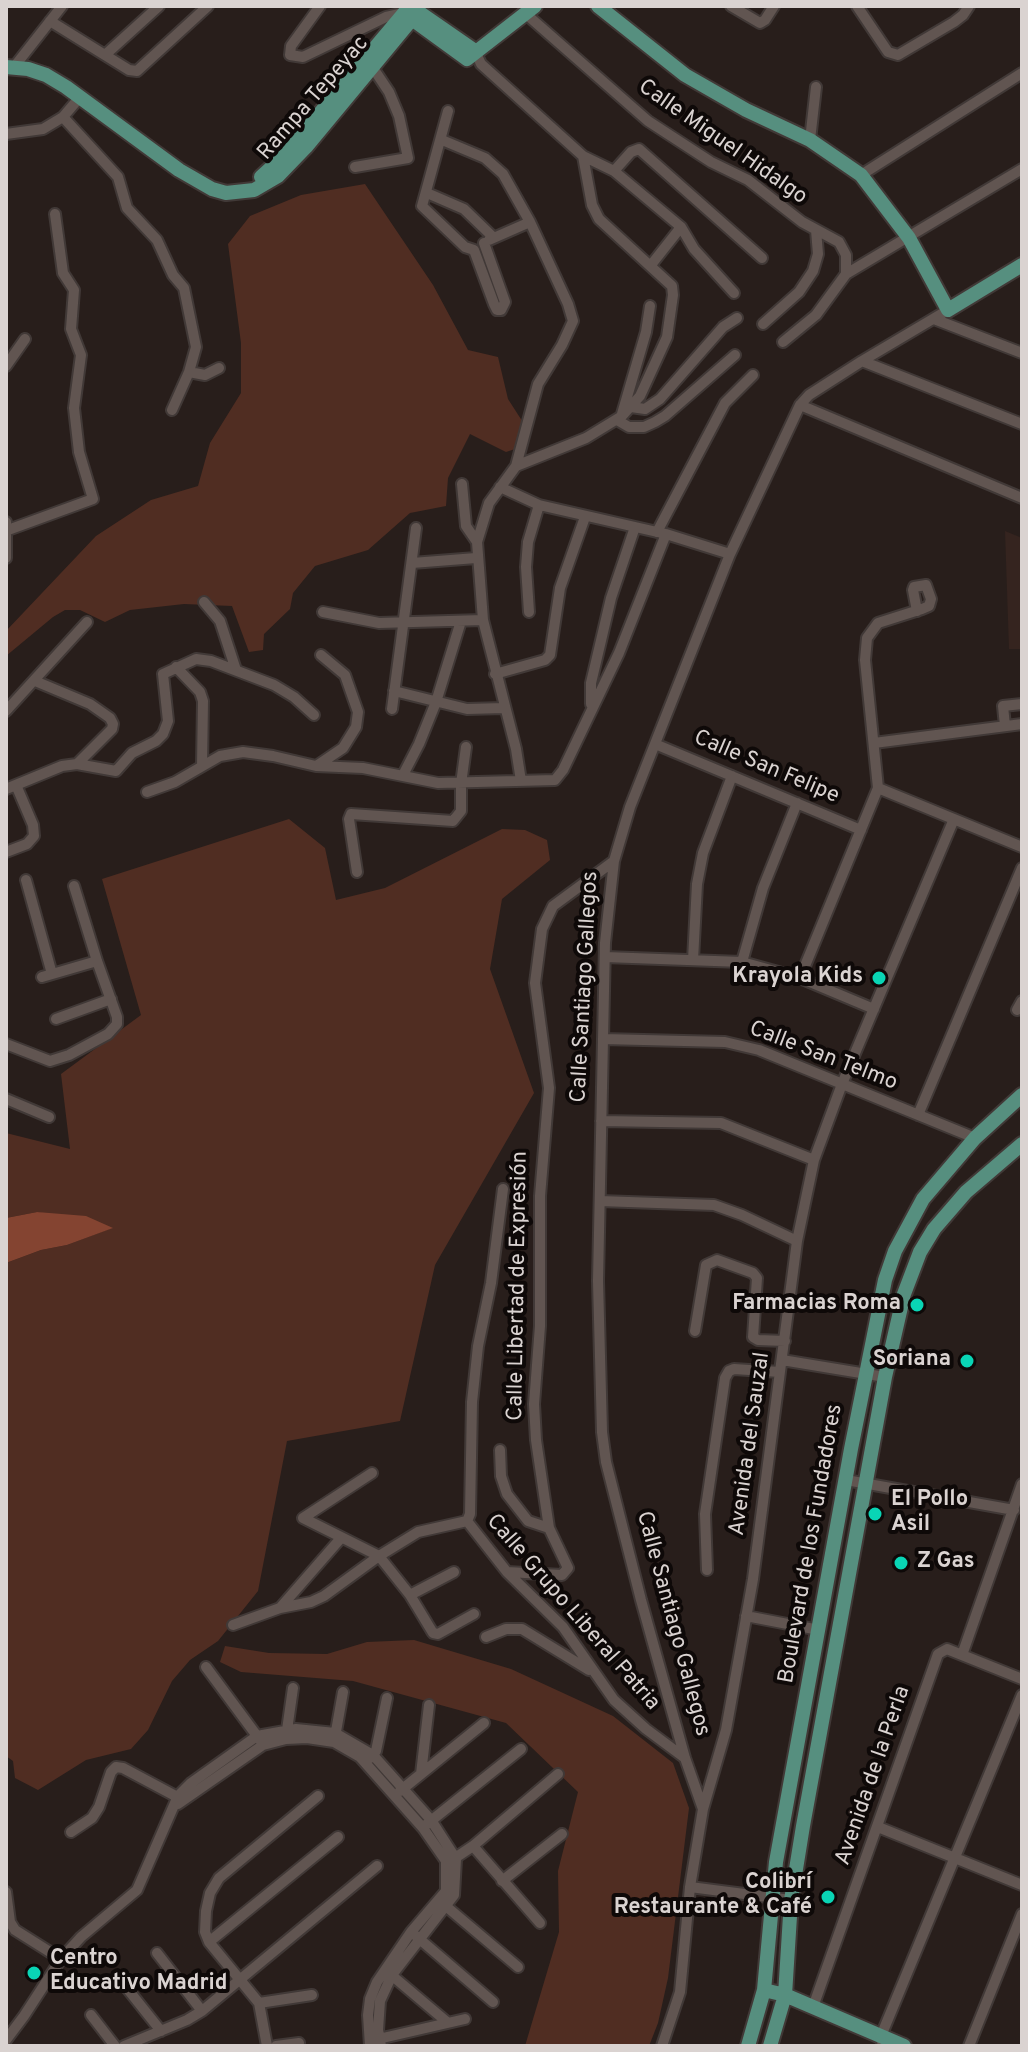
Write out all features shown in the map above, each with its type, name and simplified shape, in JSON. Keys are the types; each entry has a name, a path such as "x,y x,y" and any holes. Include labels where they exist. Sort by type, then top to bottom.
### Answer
{"main road":[{"path":"598,6 685,75 746,110 810,140 861,175 909,238 948,310"},
{"path":"411,10 474,58 531,10"},
{"name":"Rampa Tepeyac","path":"80,97 179,170 212,189 226,193 241,192 283,157 369,63 411,10"},
{"path":"10,67 46,75 80,97"},
{"name":"Calle Santiago Gallegos","path":"948,310 1022,265"},
{"name":"Boulevard de los Fundadores","path":"748,2046 764,1990 776,1862 885,1280 895,1251 923,1199 975,1138 1022,1095"},
{"name":"Boulevard de los Fundadores","path":"770,2046 785,1995 791,1900 885,1377 904,1294 920,1252 952,1206 1022,1144"},
{"path":"764,1990 813,2007 882,2041 904,2046"}],"street":[{"path":"10,67 62,6"},
{"path":"105,55 159,6"},
{"path":"50,21 129,70 137,71 208,6"},
{"path":"320,6 291,46 290,55 303,57 386,17 411,10"},
{"path":"731,6 760,23 774,6"},
{"path":"857,6 888,52 898,55 954,22 969,6"},
{"name":"Calle Miguel Hidalgo","path":"531,10 648,121 711,162 748,180 816,230 843,245 846,274"},
{"path":"474,58 583,156 614,171 681,227 694,249 734,293"},
{"path":"355,167 408,158 399,116 389,92 369,63"},
{"path":"861,175 1022,73"},
{"path":"810,140 816,87"},
{"path":"6,134 43,129 63,117 80,97"},
{"path":"448,111 422,206 465,247 484,244 530,222"},
{"path":"63,117 118,177 127,208 157,240 184,288 196,347 172,410"},
{"path":"442,140 485,158 503,174 530,222 573,321 538,384 516,466 489,503 477,542 483,620 516,749 521,781"},
{"path":"614,171 631,152 639,149 762,258"},
{"path":"516,466 574,443 619,418 640,396 667,337 672,286 599,219 592,205 583,156"},
{"path":"783,342 816,315 846,274 1022,169"},
{"path":"427,193 464,209 484,244 505,302 501,310 497,310 494,304 484,244"},
{"path":"6,558 7,526 93,499 79,452 74,408 81,355 71,329 74,290 63,273 55,214"},
{"path":"651,265 681,227"},
{"path":"763,324 799,292 813,271 818,254 816,230"},
{"path":"619,418 646,332 650,306"},
{"name":"Calle Santiago Gallegos","path":"703,1809 685,1758 606,1462 600,1393 601,1121 605,957 614,861 619,838 730,554 800,405 809,395 948,310"},
{"path":"631,407 645,409 660,399 723,327 737,318"},
{"path":"934,319 1020,350"},
{"path":"6,366 25,339"},
{"path":"619,418 629,427 644,427 655,422 735,355"},
{"path":"862,361 1022,424"},
{"path":"189,372 205,375 219,368"},
{"path":"147,792 175,782 220,756 243,752 316,766 363,768 419,780 461,784 555,780 619,653 662,533 725,403 753,375"},
{"path":"800,405 1022,498"},
{"path":"462,484 466,526 477,542"},
{"path":"500,487 539,505 662,533 730,554"},
{"path":"529,612 528,542 539,505"},
{"path":"495,674 545,660 550,655 560,588 585,517"},
{"path":"591,706 591,683 611,598 635,527"},
{"path":"392,709 416,528"},
{"path":"412,563 476,558"},
{"path":"204,602 220,621 236,670"},
{"path":"800,978 878,788 865,660 867,638 878,623 919,610"},
{"path":"323,612 379,623 483,620"},
{"path":"403,775 436,702 461,621"},
{"path":"6,711 87,622"},
{"path":"316,766 343,748 356,727 358,712 345,675 321,655"},
{"path":"6,852 27,844 34,836 33,825 11,787 62,766 77,764 116,771 132,753 163,734 168,721 163,674 176,667 196,659 211,661 274,685 314,715"},
{"path":"176,667 200,692 203,701 202,766"},
{"path":"35,681 90,704 110,718 112,729 77,764"},
{"path":"394,691 467,709 504,708"},
{"path":"1005,726 1003,706 1022,704"},
{"path":"874,743 1022,724"},
{"name":"Calle San Felipe","path":"655,744 861,830"},
{"path":"357,872 349,819 351,814 453,821 461,811 466,747"},
{"path":"693,960 697,884 703,853 732,776"},
{"path":"878,788 1022,847"},
{"path":"742,962 763,888 797,803"},
{"name":"Avenida del Sauzal","path":"662,2046 680,1992 690,1887 703,1809 726,1730 746,1616 797,1241 814,1160 842,1084 954,819"},
{"name":"Calle Libertad de Expresión","path":"507,1572 562,1575 566,1572 567,1562 549,1528 534,1404 540,1326 540,1196 549,1088 535,983 542,929 549,911 614,861"},
{"path":"918,1115 1022,868"},
{"path":"26,880 47,975 97,961"},
{"path":"6,1044 50,1061 69,1055 114,1030 117,1017 74,886"},
{"path":"605,957 742,962 800,978 874,1009"},
{"path":"56,1019 111,999"},
{"name":"Calle San Telmo","path":"603,1039 725,1042 759,1050 975,1138"},
{"path":"6,1099 49,1117"},
{"path":"601,1121 721,1123 814,1160"},
{"name":"Calle Grupo Liberal Patria","path":"503,1189 491,1283 478,1346 472,1402 470,1514 467,1521 507,1572 557,1620 628,1715 685,1758"},
{"path":"600,1201 714,1205 797,1241"},
{"path":"695,1331 706,1265 717,1260 753,1273 757,1278 753,1337 785,1341"},
{"path":"782,1360 885,1377"},
{"path":"707,1570 705,1514 725,1378 734,1369 780,1372"},
{"path":"500,1450 501,1476 513,1504 528,1521 549,1528"},
{"path":"372,1473 303,1518 379,1556 410,1595 433,1633 438,1634 474,1614"},
{"path":"846,1480 1014,1510"},
{"path":"1022,1484 962,1655 1022,1679"},
{"path":"233,1625 324,1596 418,1532 467,1521"},
{"path":"280,1608 341,1538"},
{"path":"410,1595 454,1572"},
{"path":"746,1616 819,1630"},
{"path":"486,1637 506,1629 522,1629 594,1673"},
{"name":"Avenida de la Perla","path":"813,2007 938,1654 942,1650 962,1655"},
{"path":"206,1667 260,1740"},
{"path":"286,1734 293,1688"},
{"path":"334,1738 343,1692"},
{"path":"882,2041 1022,1695"},
{"path":"370,1759 376,1751 387,1698"},
{"path":"421,1774 429,1705"},
{"path":"400,1792 484,1723"},
{"path":"6,2040 61,1959 81,1937 137,1890 179,1800 260,1740 286,1734 334,1738 370,1759 427,1824 451,1860 454,1895 415,1935 370,1999 375,2043 465,2019"},
{"path":"427,1824 521,1749"},
{"path":"71,1832 92,1818 116,1767 179,1800"},
{"path":"451,1860 473,1846 558,1774"},
{"path":"267,2046 259,2003 209,1942 205,1932 206,1911 210,1893 219,1878 318,1796"},
{"path":"878,1827 1022,1885"},
{"path":"502,1881 562,1834"},
{"path":"209,1942 338,1837"},
{"path":"473,1846 540,1923"},
{"path":"124,2046 202,2011 377,1866"},
{"path":"690,1887 791,1900"},
{"path":"6,1892 10,1922 15,1930 61,1959"},
{"path":"443,1904 518,1967"},
{"path":"969,2046 1022,1914"},
{"path":"415,1935 493,2002"},
{"path":"157,1953 202,2011"},
{"path":"388,1972 447,2022"},
{"path":"122,1982 161,2031"},
{"path":"259,2003 312,1995"},
{"path":"91,2015 115,2046"},
{"path":"276,2046 299,2043"}],"shaded area":[{"path":"365,184 433,285 468,350 498,357 508,399 526,427 521,447 506,452 470,434 448,478 446,506 410,513 368,550 315,566 293,593 290,609 264,634 263,650 249,652 232,606 184,604 130,610 105,622 80,610 65,610 6,656 6,631 96,536 151,500 198,486 210,443 241,393 241,343 228,244 250,216 301,195"},
{"path":"1005,531 1022,538 1022,649 1009,649"},
{"path":"289,819 325,848 336,900 385,888 502,829 525,830 547,840 550,860 502,899 490,969 534,1093 435,1265 400,1421 287,1441 258,1591 218,1641 190,1660 172,1681 148,1730 131,1749 86,1760 38,1790 15,1778 13,1761 6,1756 6,1263 112,1228 37,1212 6,1218 6,1133 70,1149 61,1074 141,1015 102,879"},
{"path":"37,1212 86,1216 113,1228 6,1263 6,1218"},
{"path":"414,1640 511,1669 613,1716 673,1763 689,1808 668,1978 658,2023 649,2046 525,2046 559,1932 558,1871 578,1792 506,1723 353,1681 241,1672 220,1662 225,1646 269,1653 327,1654 367,1642"}],"place":[{"name":"Krayola Kids","path":"879,978"},
{"name":"Farmacias Roma","path":"917,1305"},
{"name":"Soriana","path":"967,1361"},
{"name":"El Pollo Asil","path":"875,1514"},
{"name":"Z Gas","path":"901,1563"},
{"name":"Colibrí Restaurante & Café","path":"828,1897"},
{"name":"Centro Educativo Madrid","path":"34,1973"}]}
